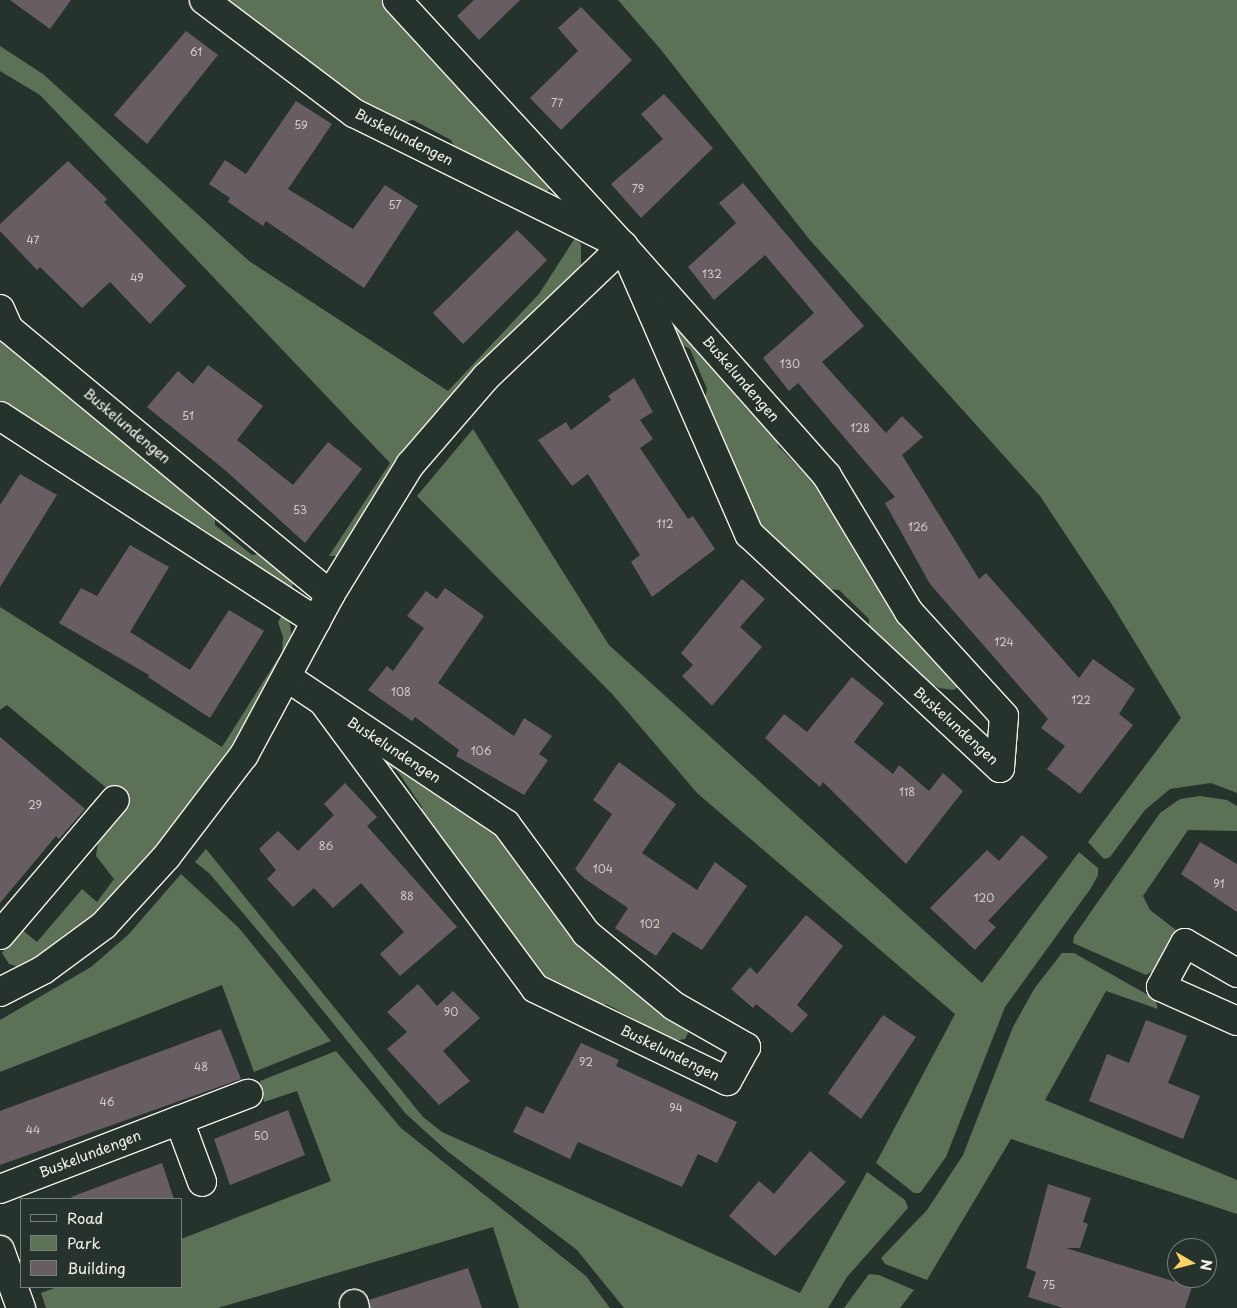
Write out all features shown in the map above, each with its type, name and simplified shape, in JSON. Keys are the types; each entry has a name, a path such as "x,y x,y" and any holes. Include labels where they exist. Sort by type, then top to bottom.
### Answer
{"street":[{"name":"Buskelundengen","path":"204,0 354,113 623,246 749,534 1000,768 1004,716 909,612 826,476 623,246 397,0"},
{"path":"3,987 43,970 104,925 167,856 244,755 288,678 330,595 410,465 486,377 623,246"},
{"name":"Buskelundengen","path":"0,309 10,329 330,595"},
{"path":"0,416 316,622"},
{"name":"Buskelundengen","path":"288,678 506,824 586,932 674,1006 746,1047 727,1081 535,988 324,703"},
{"path":"0,935 115,800"},
{"path":"1237,973 1185,943 1161,986 1237,1021"},
{"name":"Buskelundengen","path":"0,1189 248,1094"},
{"path":"179,1120 202,1182"},
{"path":"0,1250 6,1284 20,1308"}],"green space":[{"path":"225,0 388,0 409,23 409,33 553,183 548,191 532,191 457,152 451,140 413,120 399,123 359,103"},
{"path":"618,0 1237,0 1237,793 1211,783 1170,789 1145,810 1110,857 1104,859 1088,842 1181,718 1111,603 1040,496 809,239 662,51"},
{"path":"0,46 43,74 249,261 448,391 539,294 575,238 581,244 581,266 573,280 351,541 337,556 329,556 390,463 40,95 0,71"},
{"path":"686,322 778,431 778,446 812,481 824,483 962,683 954,690 939,688 921,678 869,635 869,619 839,590 823,589 760,526 704,401 707,389 690,349 680,344 676,335 677,330"},
{"path":"0,335 215,511 215,525 252,555 267,553 293,582 292,590 241,565 236,552 200,527 187,530 0,403"},
{"path":"473,429 609,645 982,983 1079,852 1098,868 1098,875 1091,888 1005,1007 946,1157 920,1193 914,1193 876,1163 955,1014 697,793 613,695 417,496"},
{"path":"0,607 222,747 282,652 283,637 278,622 283,613 290,624 293,649 235,750 183,820 115,898 61,946 22,968 9,964 2,953 20,928 37,942 82,889 97,902 114,879 96,856 98,842 128,806 7,705 0,710"},
{"path":"381,750 485,816 597,951 598,962 632,990 645,990 691,1027 685,1039 674,1041 648,1034 644,1024 606,1004 589,1007 544,982 421,820 422,807 396,769 383,767 378,756"},
{"path":"1200,796 1227,800 1237,806 1237,831 1188,830 1143,896 1150,910 1176,930 1155,970 1146,975 1073,943 1074,936 1160,813 1180,799"},
{"path":"206,849 423,1117 442,1132 800,1293 867,1172 905,1200 908,1208 847,1277 828,1308 624,1308 577,1250 447,1151 406,1114 275,951 209,873 195,862"},
{"path":"181,874 239,928 331,1041 254,1072 222,985 0,1072 0,1020 91,967 128,935"},
{"path":"1062,953 1074,953 1155,999 1158,1009 1106,991 1045,1100 1237,1180 1237,1214 1011,1139 927,1280 885,1264 881,1258 927,1210 963,1155 1013,1027 1034,989"},
{"path":"336,1051 401,1128 586,1276 610,1308 519,1308 493,1227 218,1308 46,1308 41,1293 54,1288 182,1288 182,1239 331,1181 297,1091 264,1102 260,1081"},
{"path":"869,1274 879,1275 914,1290 900,1308 844,1308"}],"building":[{"path":"10,0 71,0 50,29"},
{"path":"474,0 520,0 479,40 457,16"},
{"path":"581,7 632,60 561,130 530,98 578,51 558,28"},
{"path":"186,31 218,55 147,144 114,115"},
{"path":"664,94 713,148 641,218 611,184 663,139 641,114"},
{"path":"296,101 332,124 288,189 353,229 385,185 418,206 364,288 266,221 263,226 228,202 230,198 209,184 225,160 246,174"},
{"path":"68,161 107,199 104,202 186,286 150,324 110,282 82,308 40,267 37,270 0,231 0,224"},
{"path":"743,183 864,326 822,362 886,433 902,416 923,437 902,455 979,579 986,573 1079,678 1093,659 1135,689 1119,714 1133,725 1080,794 1047,769 1065,746 1041,728 1048,719 930,584 885,503 895,497 798,383 789,391 763,358 814,313 765,255 714,300 688,267 736,223 719,203"},
{"path":"517,230 547,260 463,344 433,313"},
{"path":"208,365 263,406 237,440 293,485 328,442 362,469 305,543 225,470 147,407 178,371 193,384"},
{"path":"634,378 653,412 640,420 653,439 640,448 688,519 693,516 715,549 652,597 631,562 640,555 588,474 572,486 538,440 566,422 571,430 611,400 608,396"},
{"path":"20,474 57,495 0,587 0,505"},
{"path":"130,545 169,567 130,632 190,670 229,610 264,631 210,718 148,677 149,675 59,623 81,588 97,596"},
{"path":"742,579 765,599 740,627 762,647 712,706 682,676 693,665 681,653"},
{"path":"445,588 484,616 438,683 514,736 524,718 552,736 539,754 548,760 524,795 456,756 459,750 415,717 412,721 368,690 387,666 393,671 424,628 407,616 426,591 437,599"},
{"path":"852,677 884,703 854,742 893,774 899,765 929,791 943,773 963,791 906,864 823,782 820,787 765,738 784,714 807,732"},
{"path":"0,737 85,809 59,839 56,836 0,903"},
{"path":"619,762 676,804 642,853 697,890 715,862 747,886 702,950 673,932 656,956 615,928 628,908 585,879 575,869 612,814 593,800"},
{"path":"345,783 377,817 367,826 457,927 400,976 380,954 404,932 361,883 333,908 314,888 293,907 267,879 276,870 259,849 278,831 298,851 334,815 324,804"},
{"path":"1022,835 1048,857 988,921 996,927 975,950 930,908 987,850 999,861"},
{"path":"1200,842 1237,864 1237,912 1181,874"},
{"path":"806,915 843,946 797,1005 808,1015 792,1033 756,1004 753,1008 731,989 750,967 757,974"},
{"path":"418,984 437,1006 453,991 480,1018 443,1051 470,1081 439,1105 387,1049 407,1032 387,1012"},
{"path":"883,1015 916,1037 861,1119 828,1093"},
{"path":"1146,1020 1187,1036 1168,1083 1200,1096 1183,1139 1089,1101 1107,1054 1129,1063"},
{"path":"221,1029 241,1079 0,1165 0,1111"},
{"path":"581,1043 619,1060 616,1066 737,1122 717,1163 698,1154 682,1187 578,1142 570,1159 513,1132 526,1106 543,1114"},
{"path":"288,1110 305,1155 230,1185 214,1139"},
{"path":"810,1151 846,1182 775,1256 729,1216 759,1181 774,1194"},
{"path":"162,1163 174,1198 72,1198"},
{"path":"1048,1184 1091,1198 1083,1222 1088,1224 1080,1248 1066,1248 1167,1279 1167,1288 1192,1288 1185,1308 1063,1308 1028,1297 1036,1272 1026,1268"},
{"path":"468,1268 482,1308 370,1308 369,1300"}]}
